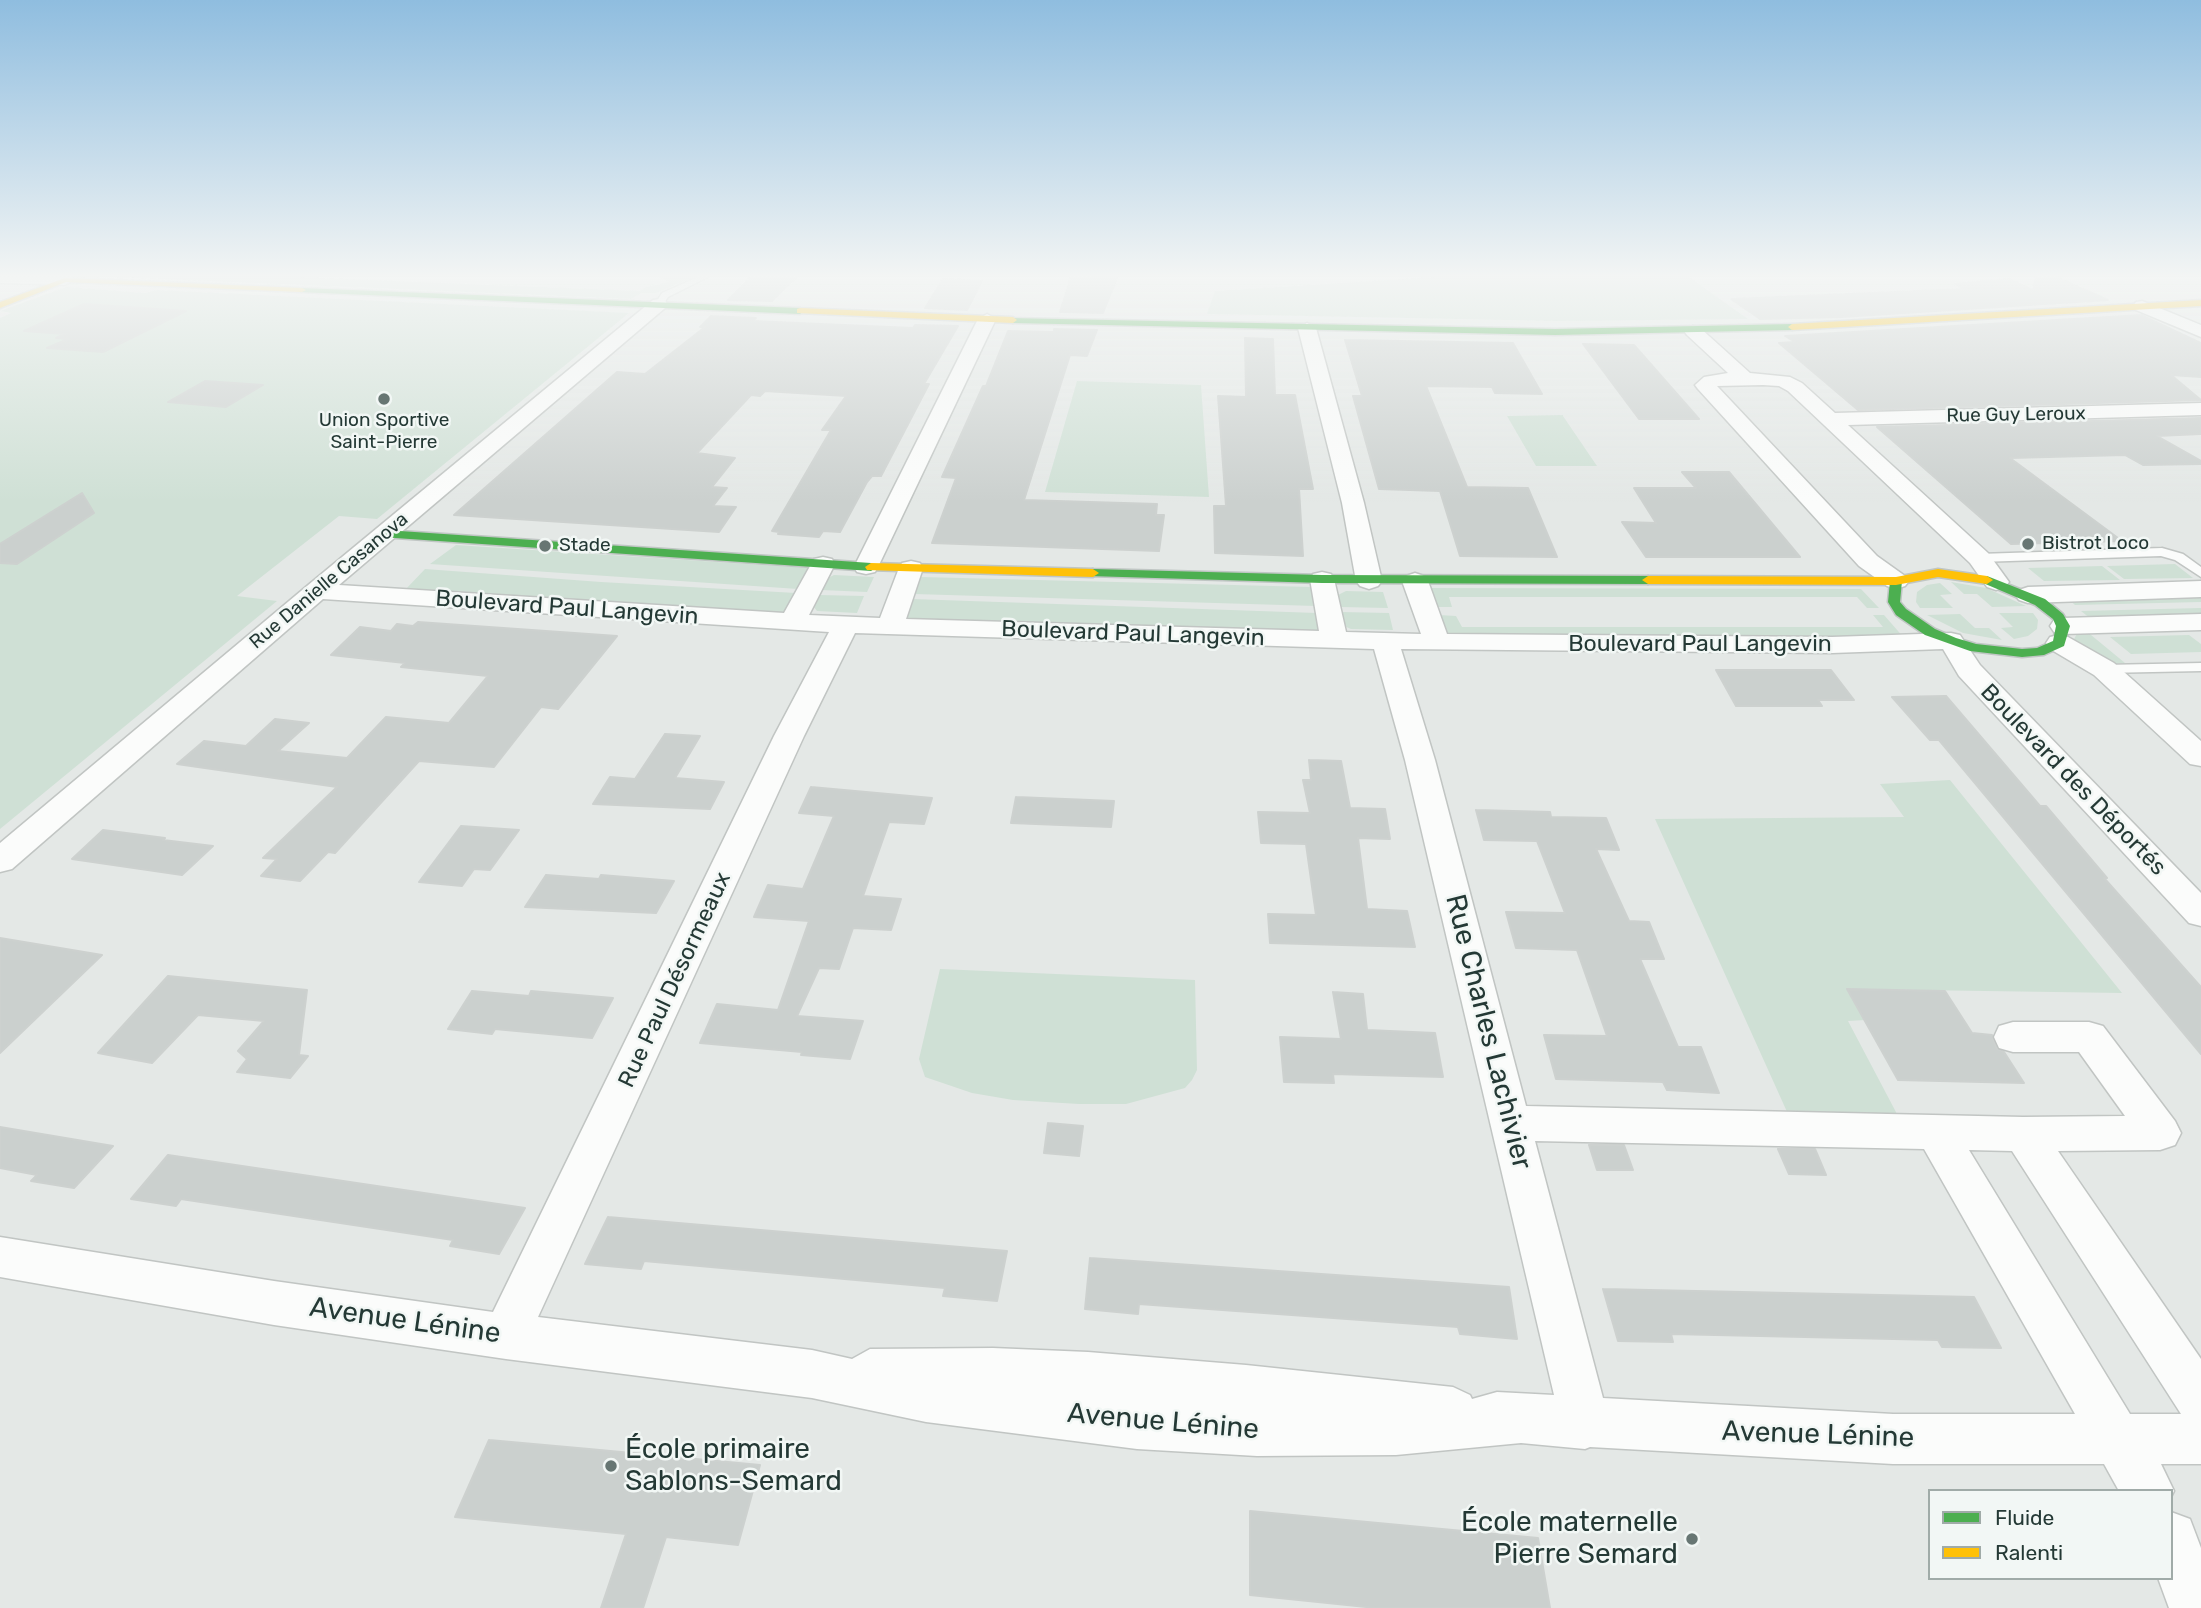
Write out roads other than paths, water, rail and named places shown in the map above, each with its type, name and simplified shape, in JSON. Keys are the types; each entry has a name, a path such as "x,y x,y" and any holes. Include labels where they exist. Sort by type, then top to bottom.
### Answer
{"street":[{"name":"Rue Danielle Casanova","path":"0,861 602,352"},
{"path":"866,566 971,352"},
{"path":"1313,352 1353,503 1369,580"},
{"path":"1716,352 1744,378"},
{"path":"1896,581 1868,561 1706,385 1711,381 1744,378 1783,381 1795,387 1979,558 1996,582"},
{"name":"Rue Guy Leroux","path":"1832,419 2201,409"},
{"path":"385,534 823,564 1322,579 1896,581 1938,573 1996,582 2028,595 2050,609 2061,634 2201,757"},
{"path":"792,622 823,564"},
{"path":"890,626 911,568"},
{"path":"1322,579 1334,640"},
{"path":"1415,581 1437,642"},
{"path":"1896,581 1894,602 1901,612 1930,632 1951,641 1999,653 2039,652 2061,634 2201,622"},
{"path":"2028,595 2201,589"},
{"name":"Boulevard Paul Langevin","path":"316,591 846,625 1334,640 1832,645 1951,641"},
{"name":"Rue Paul Désormeaux","path":"506,1336 789,736 846,625"},
{"name":"Rue Charles Lachivier","path":"1385,641 1420,760 1585,1424"},
{"name":"Boulevard des Déportés","path":"1951,641 1969,670 2201,914"},
{"path":"1511,1123 2023,1134 2160,1133 2089,1037 2013,1037"},
{"path":"1936,1132 2147,1489"},
{"path":"2023,1134 2201,1401"},
{"name":"Avenue Lénine","path":"0,1257 274,1303 506,1336 812,1374 926,1398 1150,1425 1257,1431 1396,1430 1517,1420 1893,1440 2201,1439"},
{"path":"2173,1544 2196,1608"}],"lane":[{"path":"1979,558 2158,552 2179,557 2201,573"},
{"path":"2104,669 2201,667"}],"place":[{"name":"Union Sportive Saint-Pierre","path":"384,399"},
{"name":"Bistrot Loco","path":"2028,544"},
{"name":"Stade","path":"545,546"},
{"name":"École primaire Sablons-Semard","path":"611,1466"},
{"name":"École maternelle Pierre Semard","path":"1692,1539"}]}
